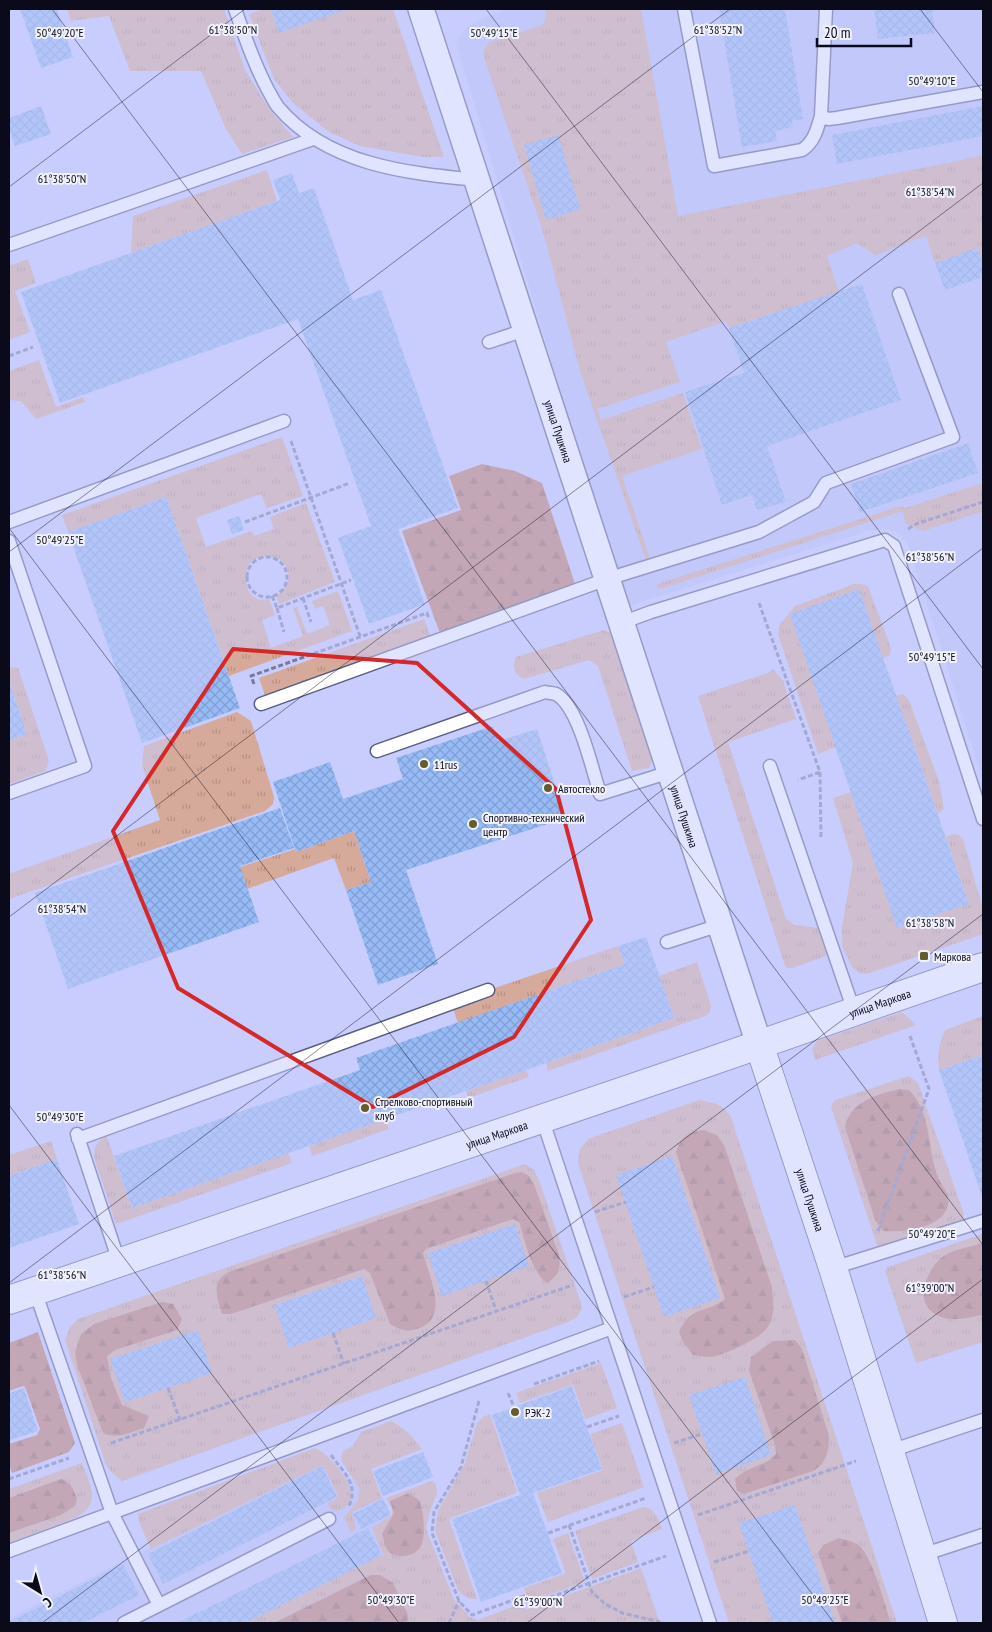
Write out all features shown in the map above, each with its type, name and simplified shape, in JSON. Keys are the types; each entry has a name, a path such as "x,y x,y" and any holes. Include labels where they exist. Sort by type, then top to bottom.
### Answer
{"street":[{"name":"улица Пушкина","path":"421,9 833,1268 943,1623"},
{"name":"улица Маркова","path":"9,1300 983,967"}],"lane":[{"path":"235,9 255,66 277,106 312,139 356,160 420,175 477,180"},
{"path":"684,9 714,166 802,150 813,139 821,116 826,9"},
{"path":"821,116 828,119 837,118 983,92"},
{"path":"9,245 312,139"},
{"path":"261,704 607,579 759,532 814,502 826,483 954,437 899,294"},
{"path":"489,342 525,330"},
{"path":"9,522 284,421"},
{"path":"621,623 885,540 894,546 983,819"},
{"path":"9,541 85,766 9,793"},
{"path":"377,751 545,692 555,693 574,714 600,794 670,772"},
{"path":"770,766 854,1011"},
{"path":"667,942 720,925"},
{"path":"119,1262 78,1136 488,990"},
{"path":"542,1118 710,1623"},
{"path":"833,1268 983,1220"},
{"path":"35,1291 112,1513 159,1605"},
{"path":"9,1551 612,1328"},
{"path":"890,1451 983,1420"},
{"path":"124,1623 330,1519"},
{"path":"922,1555 983,1535"}],"path":[{"path":"9,356 33,347"},
{"path":"284,421 360,636"},
{"path":"245,522 350,483"},
{"path":"885,540 916,524 983,502"},
{"path":"271,558 277,560 285,570 286,577 282,590 272,596 259,595 250,587 247,574 252,563 258,559 271,558"},
{"path":"277,608 351,580"},
{"path":"752,581 820,772 777,787"},
{"path":"272,596 284,632"},
{"path":"303,598 311,622"},
{"path":"261,704 252,676 360,636 427,613 436,641"},
{"path":"877,1232 929,1089 910,1036"},
{"path":"576,1219 626,1202"},
{"path":"9,1479 595,1277"},
{"path":"486,1281 496,1311"},
{"path":"604,1304 654,1287"},
{"path":"332,1333 344,1364"},
{"path":"526,1386 604,1359"},
{"path":"487,1374 460,1467 434,1512 432,1533 459,1601 472,1615 524,1596 528,1605 685,1549"},
{"path":"168,1388 180,1420"},
{"path":"501,1395 517,1390"},
{"path":"508,1392 514,1407"},
{"path":"479,1403 486,1400"},
{"path":"587,1427 638,1409"},
{"path":"652,1451 702,1434"},
{"path":"316,1437 347,1475 352,1486 353,1499 347,1510 330,1519"},
{"path":"676,1522 856,1461"},
{"path":"548,1533 666,1490"},
{"path":"570,1525 592,1592 604,1603 622,1613 664,1623"},
{"path":"692,1569 749,1551"},
{"path":"449,1623 459,1601"}],"highlighted area":[{"path":"233,649 417,663 556,789 591,920 514,1037 373,1107 178,988 113,831"}],"shaded area":[{"path":"507,9 983,9 983,780 907,542 898,533 885,529 868,531 625,607 456,43 466,28 481,19"},
{"path":"321,1462 384,1499 391,1514 386,1555 249,1623 9,1623 9,1618"}],"green space":[{"path":"67,9 224,9 245,70 270,110 293,137 242,154 226,129 201,71 130,71 109,16 71,21"},
{"path":"263,9 271,9 279,32 345,9 393,9 444,157 423,157 360,146 329,132 293,103 274,79 249,14"},
{"path":"546,9 641,9 678,216 983,155 983,265 977,249 935,263 926,236 875,255 857,243 827,256 839,292 729,328 726,321 666,342 680,382 597,409 601,420 683,393 702,449 622,476 651,562 647,563 580,371 544,235 484,57 484,50 488,43 540,26 545,21"},
{"path":"267,170 277,201 131,253 133,216"},
{"path":"28,259 36,283 15,291 30,332 9,340 9,266"},
{"path":"39,360 56,407 83,397 85,402 36,419 21,401 9,400 9,371"},
{"path":"282,437 303,496 267,508 261,494 196,518 206,547 252,531 254,536 274,529 270,517 306,503 335,582 279,604 276,596 284,589 288,582 289,574 281,560 273,557 263,557 251,561 247,568 246,582 248,589 256,598 262,600 269,599 275,615 262,620 271,648 303,636 293,608 297,607 307,634 330,625 323,606 315,609 312,601 338,591 352,631 229,676 166,497 68,532 62,515"},
{"path":"482,464 515,471 542,483 576,587 441,636 402,531 461,510 449,476"},
{"path":"983,483 983,512 923,531 905,523 903,511 660,589 657,588 657,584 901,506 905,508"},
{"path":"854,584 868,586 891,648 890,655 883,658 836,747 818,754 778,634 780,624 795,606"},
{"path":"424,619 431,638 266,698 259,678"},
{"path":"604,630 612,634 653,760 649,768 632,771 598,666 589,660 524,679 515,670 516,657"},
{"path":"9,667 18,668 49,761 45,771 9,784 9,740 27,734 9,680"},
{"path":"773,669 783,681 796,719 728,742 786,919 795,925 819,928 828,953 826,956 792,968 785,966 698,696 768,673"},
{"path":"903,694 909,700 939,781 944,809 938,814 896,696"},
{"path":"237,712 251,721 274,797 273,804 265,811 9,899 9,874 160,820 142,765 144,746"},
{"path":"851,792 898,928 969,904 946,837 954,834 959,835 963,839 983,909 983,934 867,974 859,973 852,967 842,946 842,927 853,863 833,798"},
{"path":"354,831 371,882 346,890 334,858 247,889 240,867 295,849 296,852"},
{"path":"618,946 625,964 458,1023 451,1003"},
{"path":"697,962 711,1006 710,1012 705,1016 548,1071 546,1063 674,1018 659,976"},
{"path":"902,1012 916,1025 815,1060 812,1049 817,1041"},
{"path":"983,1016 983,1055 939,1070 939,1050 945,1030"},
{"path":"526,1070 529,1077 468,1098 466,1091"},
{"path":"909,1076 918,1083 964,1214 962,1221 879,1247 831,1107 835,1100"},
{"path":"899,1089 909,1090 924,1114 933,1161 936,1172 948,1196 948,1206 943,1215 926,1226 903,1231 883,1231 875,1220 845,1127 853,1111 866,1100"},
{"path":"699,1100 721,1106 731,1117 897,1623 729,1623 578,1163 580,1149 588,1139"},
{"path":"385,1119 389,1129 312,1156 309,1146"},
{"path":"704,1130 717,1135 724,1145 772,1287 773,1303 770,1323 757,1337 730,1351 708,1357 693,1355 683,1342 679,1332 683,1323 693,1314 718,1304 725,1299 676,1152 686,1136"},
{"path":"106,1135 132,1208 288,1153 292,1163 116,1224 94,1157 97,1144"},
{"path":"51,1141 57,1159 9,1176 9,1155"},
{"path":"525,1164 534,1170 539,1180 581,1303 582,1309 577,1317 568,1322 122,1481 106,1465 65,1340 70,1327 78,1319"},
{"path":"522,1172 529,1176 534,1184 559,1255 560,1264 558,1271 547,1283 541,1278 533,1264 519,1222 513,1219 426,1249 423,1253 436,1303 430,1321 418,1329 406,1330 390,1324 370,1273 364,1269 231,1314 222,1314 217,1296 217,1285 219,1280 229,1272"},
{"path":"982,1234 983,1342 916,1363 885,1271 888,1267"},
{"path":"983,1245 983,1315 963,1319 949,1319 935,1314 926,1305 923,1292 933,1267 941,1258 950,1253"},
{"path":"162,1302 173,1304 182,1319 177,1330 115,1350 107,1356 111,1378 122,1405 149,1416 144,1428 118,1436 103,1433 77,1365 75,1352 81,1334 94,1324"},
{"path":"38,1332 75,1443 69,1452 12,1473 9,1464 9,1444 37,1435 40,1429 25,1387 9,1391 9,1343"},
{"path":"795,1340 802,1349 829,1436 826,1456 818,1468 813,1471 744,1494 737,1491 735,1479 740,1474 767,1461 776,1454 775,1445 749,1371 751,1357 773,1341"},
{"path":"601,1363 617,1408 585,1419 573,1385 520,1403 516,1393"},
{"path":"490,1414 517,1492 449,1520 477,1599 474,1599 466,1597 458,1590 435,1531 438,1511 465,1463 477,1423 483,1417"},
{"path":"391,1421 408,1433 422,1449 371,1469 382,1498 352,1512 356,1528 351,1533 344,1517 358,1500 359,1488 341,1460 343,1451 353,1446 361,1432"},
{"path":"622,1423 644,1487 548,1522 537,1493 603,1470 590,1434"},
{"path":"315,1448 333,1462 348,1484 351,1497 345,1508 338,1511 328,1506 328,1503 338,1498 338,1496 323,1465 151,1549 139,1522 138,1514"},
{"path":"82,1463 91,1487 92,1494 89,1507 75,1518 9,1543 9,1489"},
{"path":"61,1479 67,1482 73,1489 77,1498 75,1506 61,1515 9,1533 9,1498"},
{"path":"432,1481 436,1484 437,1493 429,1514 426,1529 454,1600 470,1617 478,1620 522,1603 526,1610 641,1568 660,1623 245,1623 382,1555 384,1557 372,1528 392,1515 392,1509 386,1498"},
{"path":"409,1493 420,1501 424,1533 422,1543 417,1551 413,1554 398,1556 389,1552 382,1534 394,1513 390,1501"},
{"path":"643,1507 651,1509 658,1518 662,1529 631,1541 638,1562 592,1579 575,1531"},
{"path":"568,1533 585,1582 529,1602 524,1588 566,1573 553,1539"},
{"path":"839,1538 854,1542 863,1550 873,1569 891,1623 842,1623 818,1553 823,1545"},
{"path":"371,1575 380,1575 393,1583 408,1615 407,1623 274,1623"}],"building":[{"path":"20,9 57,9 73,57 41,68"},
{"path":"271,9 348,9 279,33"},
{"path":"719,9 785,9 803,119 792,121 793,127 775,131 777,141 742,147"},
{"path":"874,9 932,9 935,33 878,39"},
{"path":"41,106 51,134 15,146 9,128 9,118"},
{"path":"983,106 983,136 837,164 832,135"},
{"path":"558,135 580,209 546,220 524,145"},
{"path":"292,173 299,193 314,188 353,300 381,290 458,508 398,529 425,604 369,624 338,538 371,526 298,319 60,403 21,292 280,200 273,180"},
{"path":"977,248 983,265 983,277 945,290 935,263"},
{"path":"862,284 901,400 767,446 786,502 757,510 752,495 722,505 685,392 744,373 729,328"},
{"path":"968,443 978,473 860,512 851,484"},
{"path":"166,497 240,708 142,743 68,532"},
{"path":"239,516 244,530 232,534 227,520"},
{"path":"859,589 969,904 897,928 790,614"},
{"path":"9,681 27,734 9,740"},
{"path":"493,726 498,741 537,729 566,818 406,870 438,964 378,985 346,890 371,882 354,831 296,852 273,782 330,762 343,799 403,779 396,758"},
{"path":"280,808 294,848 240,866 259,922 68,989 35,893"},
{"path":"646,937 674,1018 132,1208 114,1156 360,1070 356,1058 625,964 618,946"},
{"path":"983,1055 983,1200 939,1070"},
{"path":"672,1156 720,1298 664,1317 616,1175"},
{"path":"57,1159 79,1224 9,1248 9,1176"},
{"path":"515,1224 529,1266 442,1296 428,1253"},
{"path":"362,1276 376,1318 289,1348 274,1305"},
{"path":"198,1330 212,1373 125,1402 110,1359"},
{"path":"745,1377 771,1455 716,1474 689,1395"},
{"path":"572,1386 602,1469 533,1493 562,1573 481,1602 452,1519 520,1495 492,1415"},
{"path":"24,1388 38,1431 9,1440 9,1393"},
{"path":"423,1452 433,1477 383,1496 373,1471"},
{"path":"322,1466 337,1497 163,1584 148,1554"},
{"path":"383,1499 391,1515 361,1529 353,1514"},
{"path":"795,1505 835,1623 773,1623 739,1523"},
{"path":"368,1528 382,1555 245,1623 177,1623"},
{"path":"123,1564 139,1595 83,1623 9,1623 9,1622"}],"place":[{"name":"11rus","path":"424,764"},
{"name":"Автостекло","path":"548,788"},
{"name":"Спортивно-технический центр","path":"473,824"},
{"name":"Маркова","path":"924,956"},
{"name":"Стрелково-спортивный клуб","path":"365,1108"},
{"name":"РЭК-2","path":"515,1412"}]}
